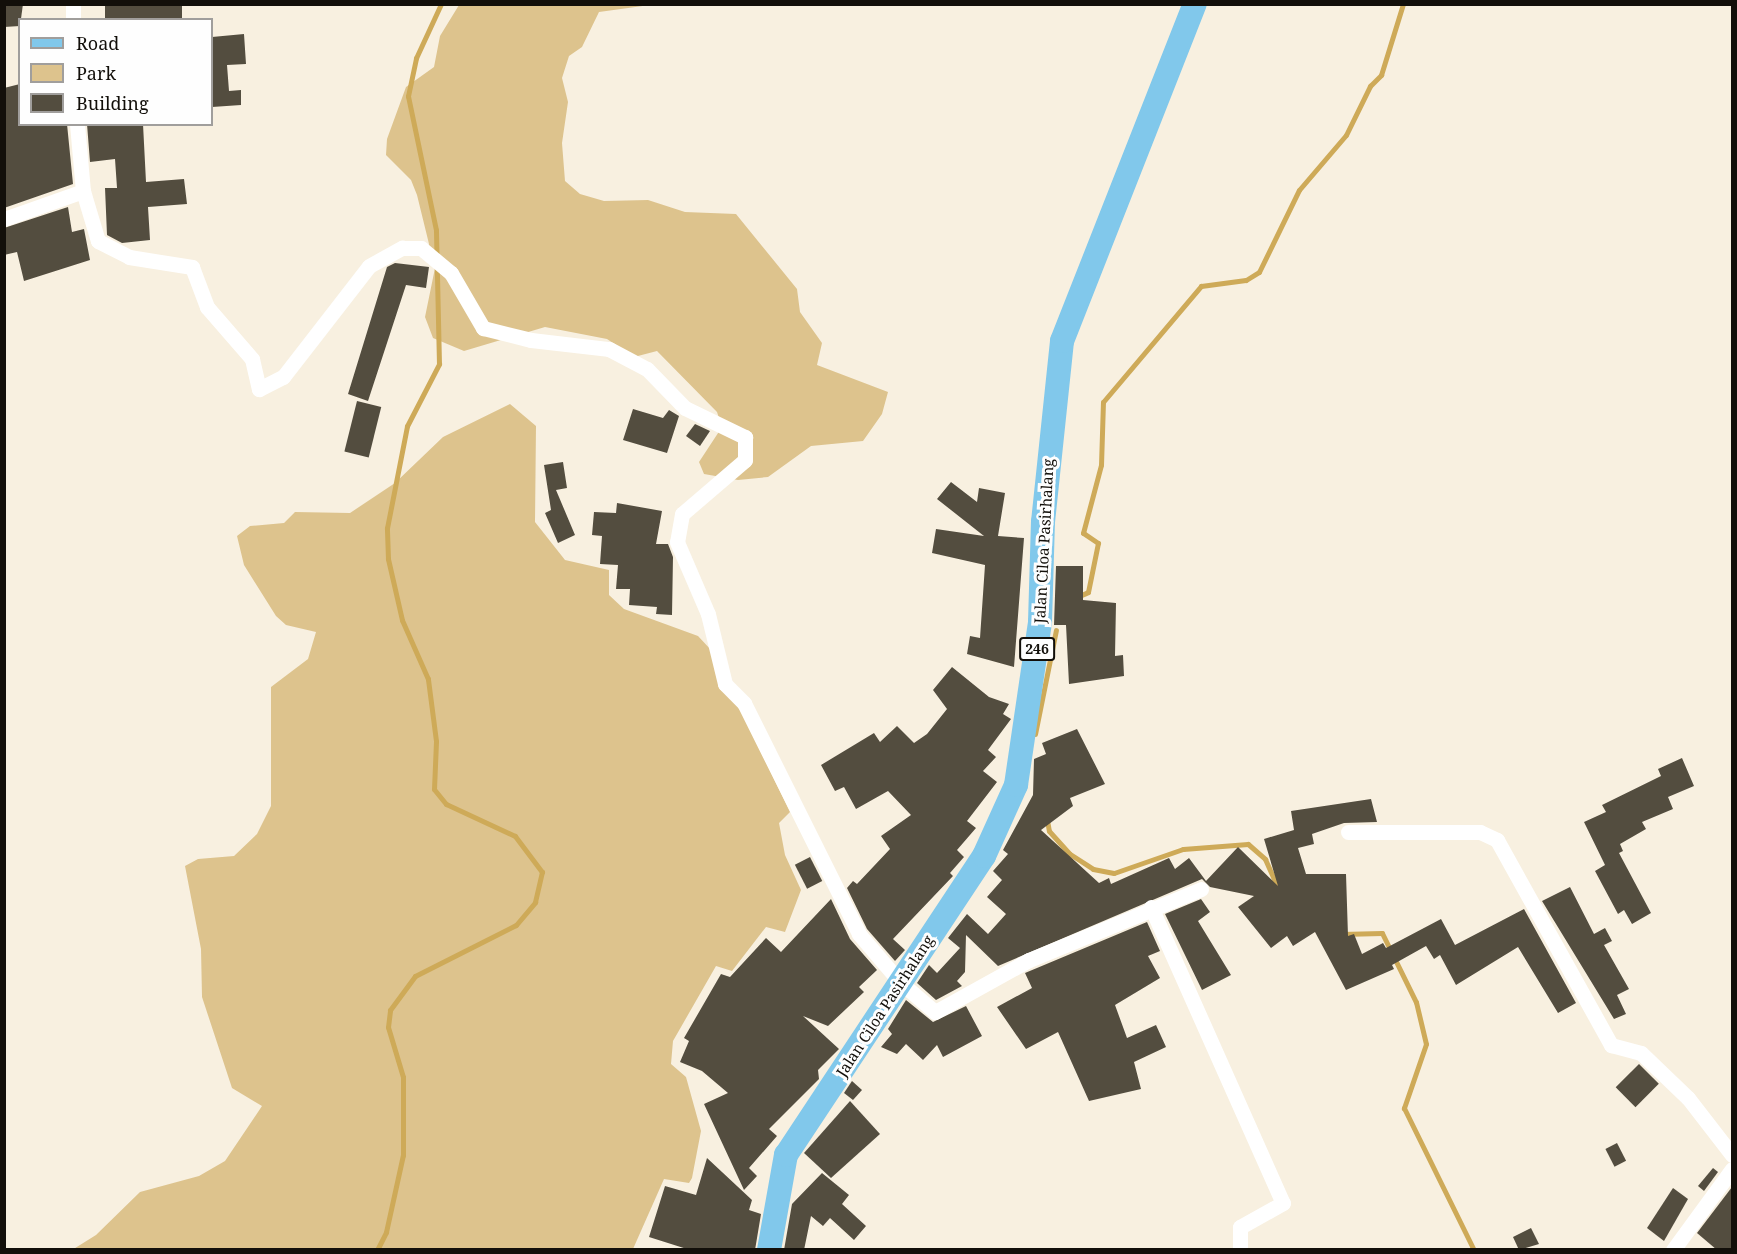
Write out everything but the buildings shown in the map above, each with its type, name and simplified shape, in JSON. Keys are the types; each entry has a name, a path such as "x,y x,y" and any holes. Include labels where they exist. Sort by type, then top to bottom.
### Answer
{"main road":[{"name":"Jalan Ciloa Pasirhalang","path":"769,1250 786,1155 984,856 1016,785 1040,622 1043,522 1062,341 1195,4"}],"street":[{"path":"77,126 83,191 102,245 129,257 192,267 207,307 252,359 259,389 283,377 369,266 402,248 420,249 450,273 483,328 531,340 609,349 647,369 685,408 745,437 746,460 682,514 677,542 708,614 725,684 753,720 859,934 900,982 939,1013 1029,960 1201,889"},
{"path":"4,219 83,191"},
{"path":"1348,832 1480,832 1497,840 1611,1045 1641,1053 1688,1098 1732,1155"},
{"path":"1151,908 1283,1203 1240,1227 1240,1250"},
{"path":"1673,1250 1732,1169"}],"green space":[{"path":"459,5 650,5 599,12 582,47 569,56 562,78 568,102 562,143 565,181 580,194 604,201 648,200 685,212 736,214 797,289 800,312 822,343 817,365 888,392 882,414 863,441 811,446 768,477 738,480 704,474 699,462 722,427 717,412 657,351 634,357 607,339 545,327 464,351 433,338 425,317 435,268 427,258 429,244 417,195 411,180 386,155 387,139 406,87 434,67 440,36"},
{"path":"510,404 536,426 535,522 565,560 609,570 609,595 624,609 698,636 712,651 790,812 779,823 785,855 801,890 785,932 766,927 732,971 716,966 673,1041 671,1064 686,1077 701,1131 692,1178 689,1183 664,1179 633,1249 72,1250 96,1235 140,1192 199,1176 225,1161 262,1106 232,1088 202,997 201,949 185,866 198,859 234,856 257,834 271,806 271,687 308,659 316,632 286,625 276,616 244,565 237,536 250,526 284,523 295,512 350,513 395,483 443,437"}],"waterway":[{"path":"377,1250 386,1232 403,1155 403,1077 388,1027 390,1010 415,976 516,925 535,902 542,872 515,836 446,804 434,789 436,741 428,679 402,620 388,559 387,528 407,426 439,364 436,230 408,96 416,58 441,4"},
{"path":"1077,597 1088,592 1098,543 1083,533 1101,465 1103,402 1201,286 1246,280 1259,272 1299,190 1346,135 1370,86 1381,75 1403,4"},
{"path":"1035,734 1056,630"},
{"path":"1047,820 1049,831 1070,854 1093,869 1114,873 1183,849 1248,844 1265,859 1279,890"},
{"path":"1341,934 1382,933 1416,1002 1426,1044 1404,1108 1474,1250"}]}
